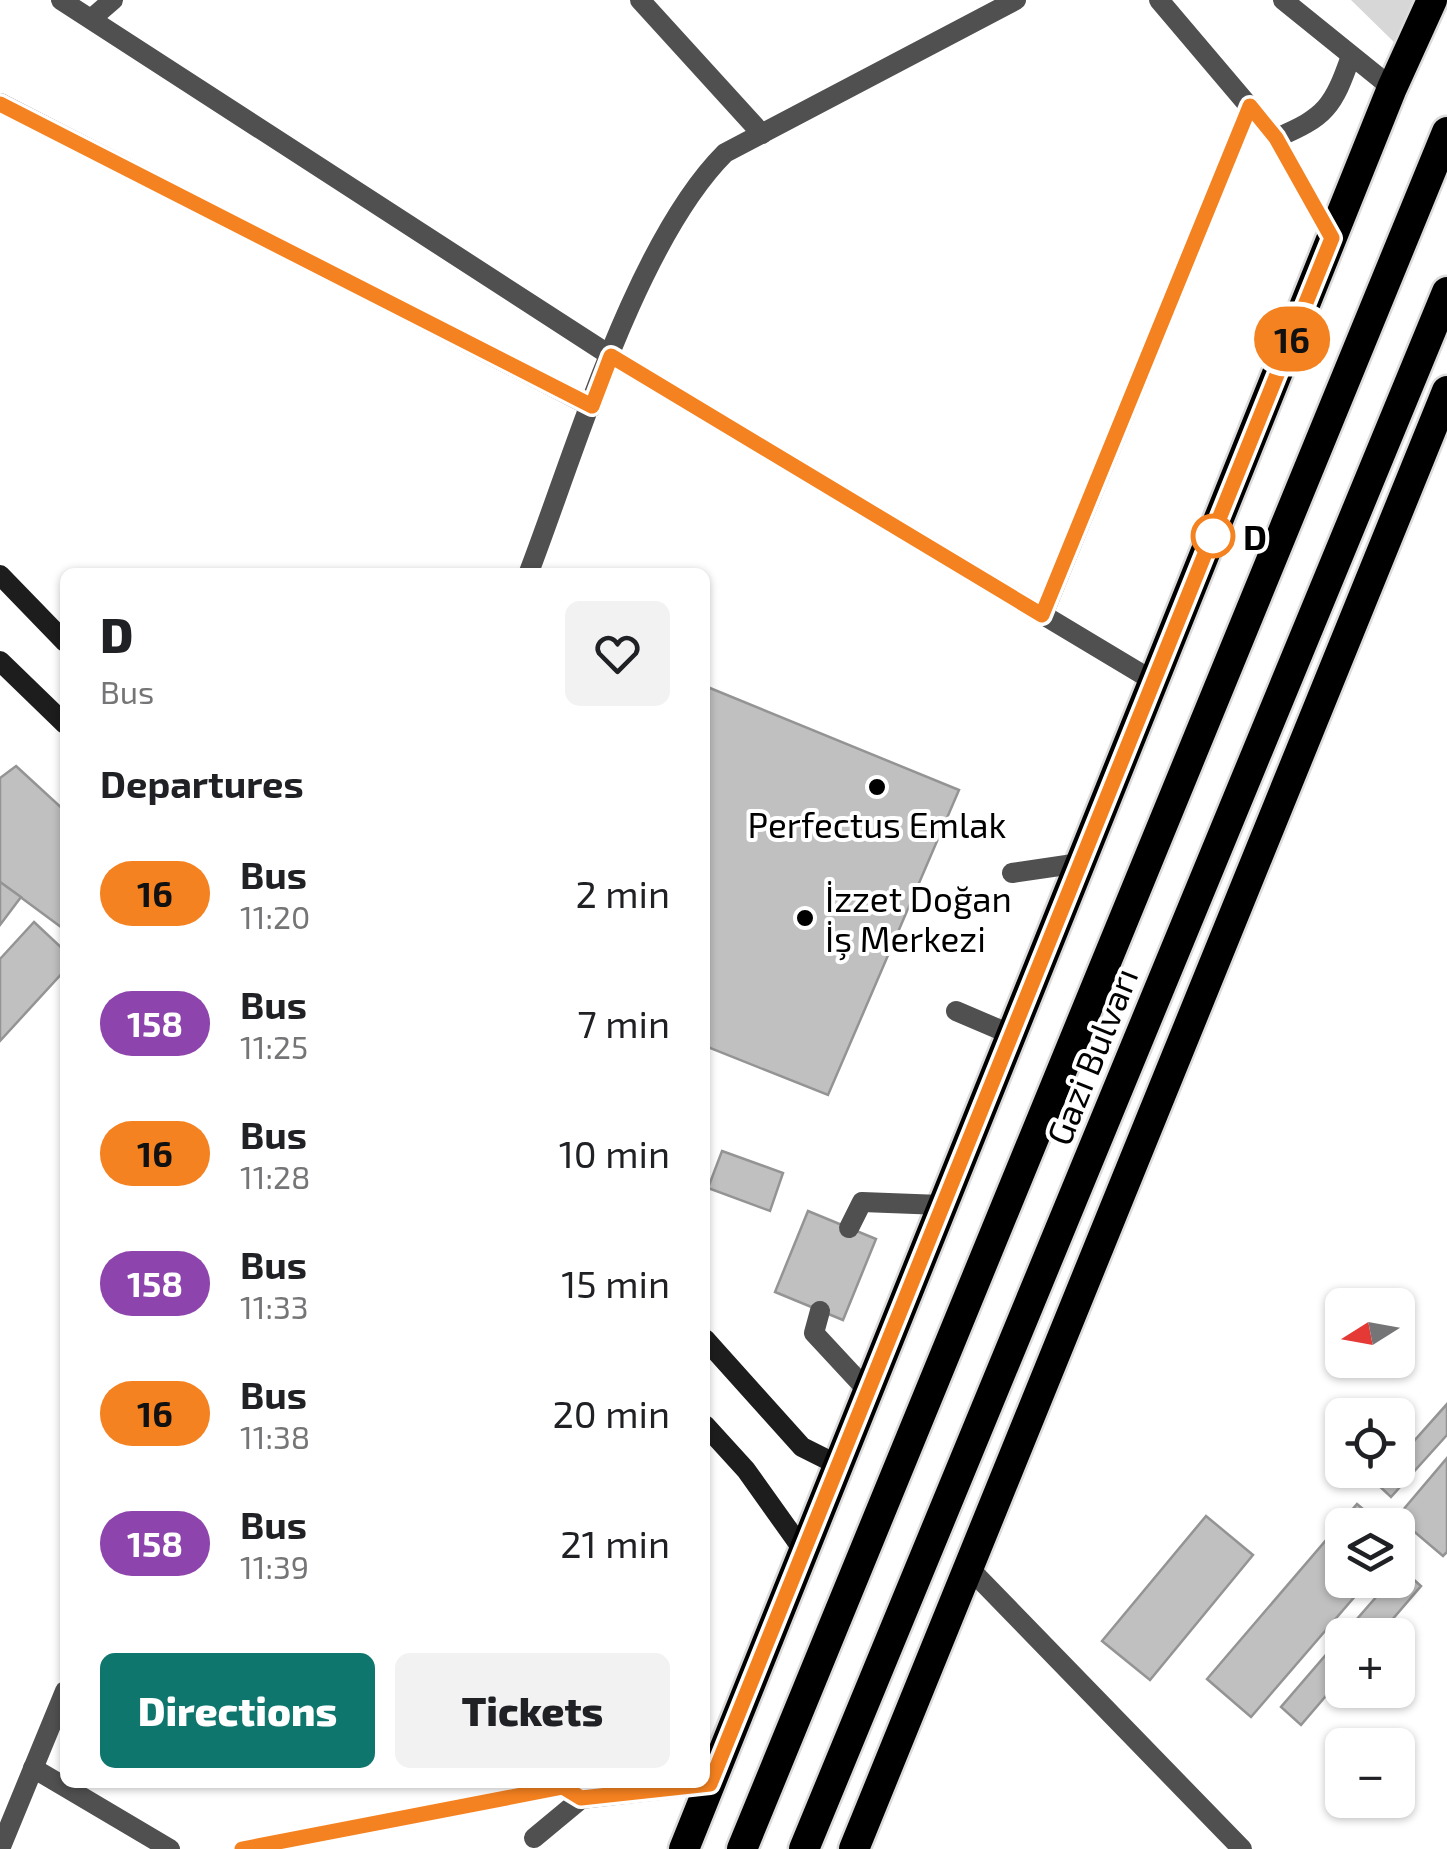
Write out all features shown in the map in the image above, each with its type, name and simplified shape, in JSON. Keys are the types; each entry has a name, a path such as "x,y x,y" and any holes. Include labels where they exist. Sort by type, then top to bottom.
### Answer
{"highway":[{"path":"710,1784 1392,88 1432,0"},
{"name":"Gazi Bulvarı","path":"742,1849 1447,132"},
{"name":"Gazi Bulvarı","path":"804,1849 1447,292"},
{"path":"854,1849 1447,391"},
{"path":"684,1849 708,1788"}],"street":[{"path":"61,0 611,356 1155,682"},
{"path":"91,19 113,0"},
{"path":"640,0 762,134"},
{"path":"531,568 611,356 654,259 698,180 725,153 1016,0"},
{"path":"1159,0 1276,138 1332,238"},
{"path":"1283,0 1392,88"},
{"path":"1276,138 1317,121 1336,99 1351,56"},
{"path":"0,104 592,406"},
{"path":"1042,615 1250,106"},
{"path":"0,575 60,637"},
{"path":"0,660 60,719"},
{"path":"1012,872 1080,863"},
{"path":"956,1011 1010,1034"},
{"path":"849,1228 862,1202 940,1206"},
{"path":"820,1311 814,1333 866,1389"},
{"path":"710,1345 802,1447 836,1464"},
{"path":"710,1430 746,1470 803,1550"},
{"path":"968,1567 1242,1849"},
{"path":"0,1848 60,1702"},
{"path":"32,1768 60,1784"},
{"path":"66,1788 170,1849"},
{"path":"242,1849 558,1788"},
{"path":"565,1788 581,1798"},
{"path":"534,1838 581,1798 673,1788"}],"shaded area":[{"path":"1351,0 1413,0 1396,44"}],"building":[{"name":"İzzet Doğan İş Merkezi","path":"710,688 959,790 828,1095 710,1048"},
{"path":"16,766 60,806 60,926 0,882 0,778"},
{"path":"0,882 21,897 0,925"},
{"path":"34,922 60,946 60,975 0,1041 0,959"},
{"path":"722,1151 783,1173 770,1211 710,1189"},
{"path":"808,1211 876,1239 843,1320 775,1292"},
{"path":"1447,1404 1447,1435 1415,1470 1415,1440"},
{"path":"1447,1458 1447,1552 1443,1556 1415,1532 1415,1508 1405,1508"},
{"path":"1381,1488 1399,1488 1391,1497"},
{"path":"1206,1516 1253,1555 1150,1680 1102,1641"},
{"path":"1325,1541 1325,1598 1353,1598 1336,1618 1325,1618 1325,1631 1251,1717 1207,1679"},
{"path":"1375,1598 1411,1598 1394,1618 1358,1618"},
{"path":"1325,1656 1325,1697 1301,1725 1281,1707"}],"bus line":[{"name":"16","path":"0,104 592,406 611,356 1042,615 1250,106 1276,138 1332,238 873,1370 710,1784"},
{"name":"16","path":"242,1849 558,1788"},
{"name":"16","path":"565,1788 581,1798 670,1788"}],"place":[{"name":"D","path":"1213,536"},
{"name":"Perfectus Emlak","path":"877,787"},
{"name":"İzzet Doğan İş Merkezi","path":"805,918"}]}
